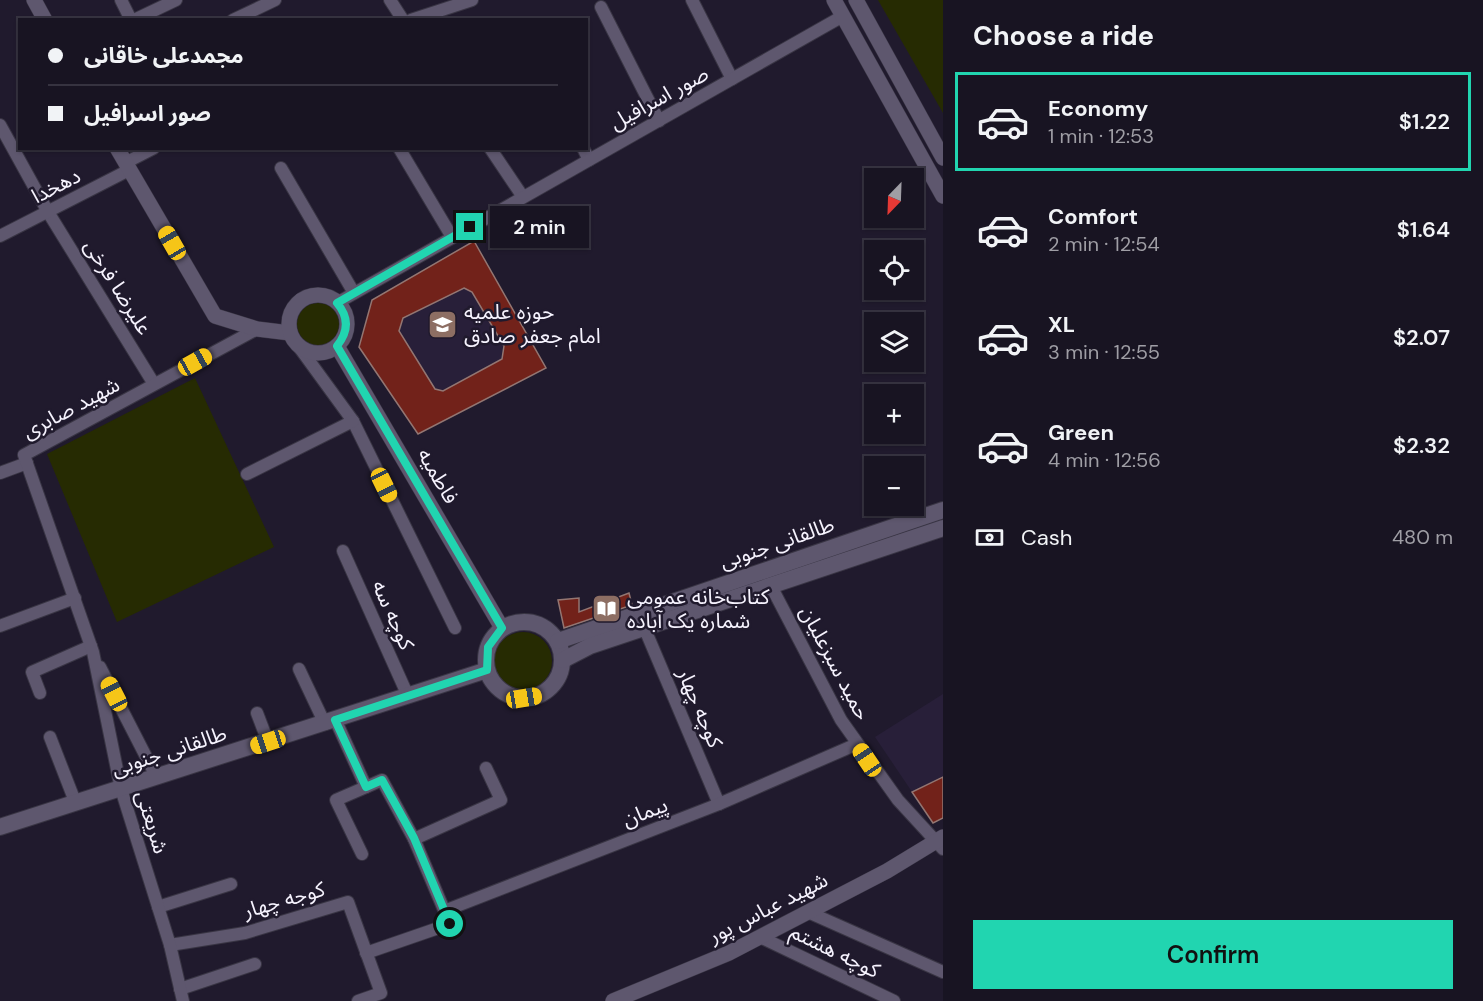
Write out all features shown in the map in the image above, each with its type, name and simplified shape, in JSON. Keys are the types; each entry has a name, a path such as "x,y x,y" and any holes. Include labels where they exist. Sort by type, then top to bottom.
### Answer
{"main road":[{"name":"طالقانی جنوبی","path":"558,641 943,510"},
{"name":"طالقانی جنوبی","path":"562,660 590,646 644,627 942,532"},
{"path":"520,622 539,624 558,641 562,660 561,672 546,691 524,698 501,690 487,670 488,647 502,628 520,622"},
{"name":"طالقانی جنوبی","path":"0,827 487,670"}],"street":[{"path":"34,0 44,18"},
{"path":"121,0 131,18"},
{"path":"136,18 176,0"},
{"path":"237,18 275,0"},
{"path":"390,0 402,18"},
{"path":"417,18 472,0"},
{"path":"692,0 732,79"},
{"path":"834,0 943,196"},
{"path":"843,16 858,3 943,158"},
{"path":"601,7 658,121"},
{"name":"صور اسرافیل","path":"337,303 523,197 586,154 658,121 843,16"},
{"name":"علیرضا فرخی","path":"0,125 48,212 154,384"},
{"path":"118,150 215,316 256,329 290,333"},
{"name":"دهخدا","path":"0,236 48,212 151,150"},
{"path":"400,150 452,237"},
{"path":"491,150 523,197"},
{"path":"281,168 354,293"},
{"path":"299,347 306,351 322,353 337,346 343,338 346,319 337,303 320,295 302,300 290,315 290,333 299,347 353,421 455,628"},
{"name":"شهید صابری","path":"92,649 24,455 256,329"},
{"name":"فاطمیه","path":"337,346 502,628"},
{"path":"247,474 353,421"},
{"path":"0,473 27,463"},
{"name":"کوچه سه","path":"343,551 408,696"},
{"name":"حمید سبزعلیان","path":"771,586 841,720 856,744 898,800 940,842"},
{"path":"0,626 75,598"},
{"name":"کوچه چهار","path":"644,627 719,804"},
{"path":"40,693 32,672 92,649 157,778"},
{"name":"شریعتی","path":"92,649 122,789 171,945 182,995"},
{"path":"299,669 366,787"},
{"path":"257,713 268,742"},
{"path":"50,737 76,804"},
{"name":"پیمان","path":"444,911 719,804 856,744"},
{"path":"414,838 501,800 486,768"},
{"path":"362,854 336,800 382,780 414,838 450,924 366,953"},
{"name":"شهید عباس پور","path":"626,999 760,937 940,842"},
{"path":"158,907 231,884"},
{"name":"کوجه چهار","path":"171,945 245,933 348,902 381,993 358,1001"},
{"path":"808,912 943,972"},
{"name":"کوچه هشتم","path":"760,937 894,1001"},
{"path":"182,995 255,964"}],"shaded area":[{"name":"حوزه علمیه امام جعفر صادق","path":"474,241 546,368 418,434 359,347 372,300"},
{"path":"943,694 943,818 933,823 875,737"}],"green space":[{"path":"878,0 943,0 943,113"},
{"path":"318,303 333,309 339,324 333,339 318,345 303,339 297,324 303,309"},
{"path":"195,378 274,547 117,622 47,454"},
{"path":"517,632 529,632 544,640 552,655 552,667 544,682 529,690 517,690 502,682 494,667 494,655 502,640"}],"building":[{"name":"حوزه علمیه امام جعفر صادق","path":"474,241 546,368 418,434 359,347 372,300","holes":["464,288 472,292 504,346 502,359 443,391 435,389 399,331 403,318"]},
{"name":"کتاب‌خانه عمومی شماره یک آباده","path":"629,593 632,605 564,628 558,600 579,598 579,612"},
{"path":"943,777 943,818 933,823 912,792"}],"place":[{"name":"حوزه علمیه امام جعفر صادق","path":"443,324"},
{"name":"کتاب‌خانه عمومی شماره یک آباده","path":"606,609"}],"route":[{"path":"450,924 414,838 382,780 366,787 335,720 487,670 488,647 502,628 337,346 346,329 343,310 337,303 470,227"}]}
